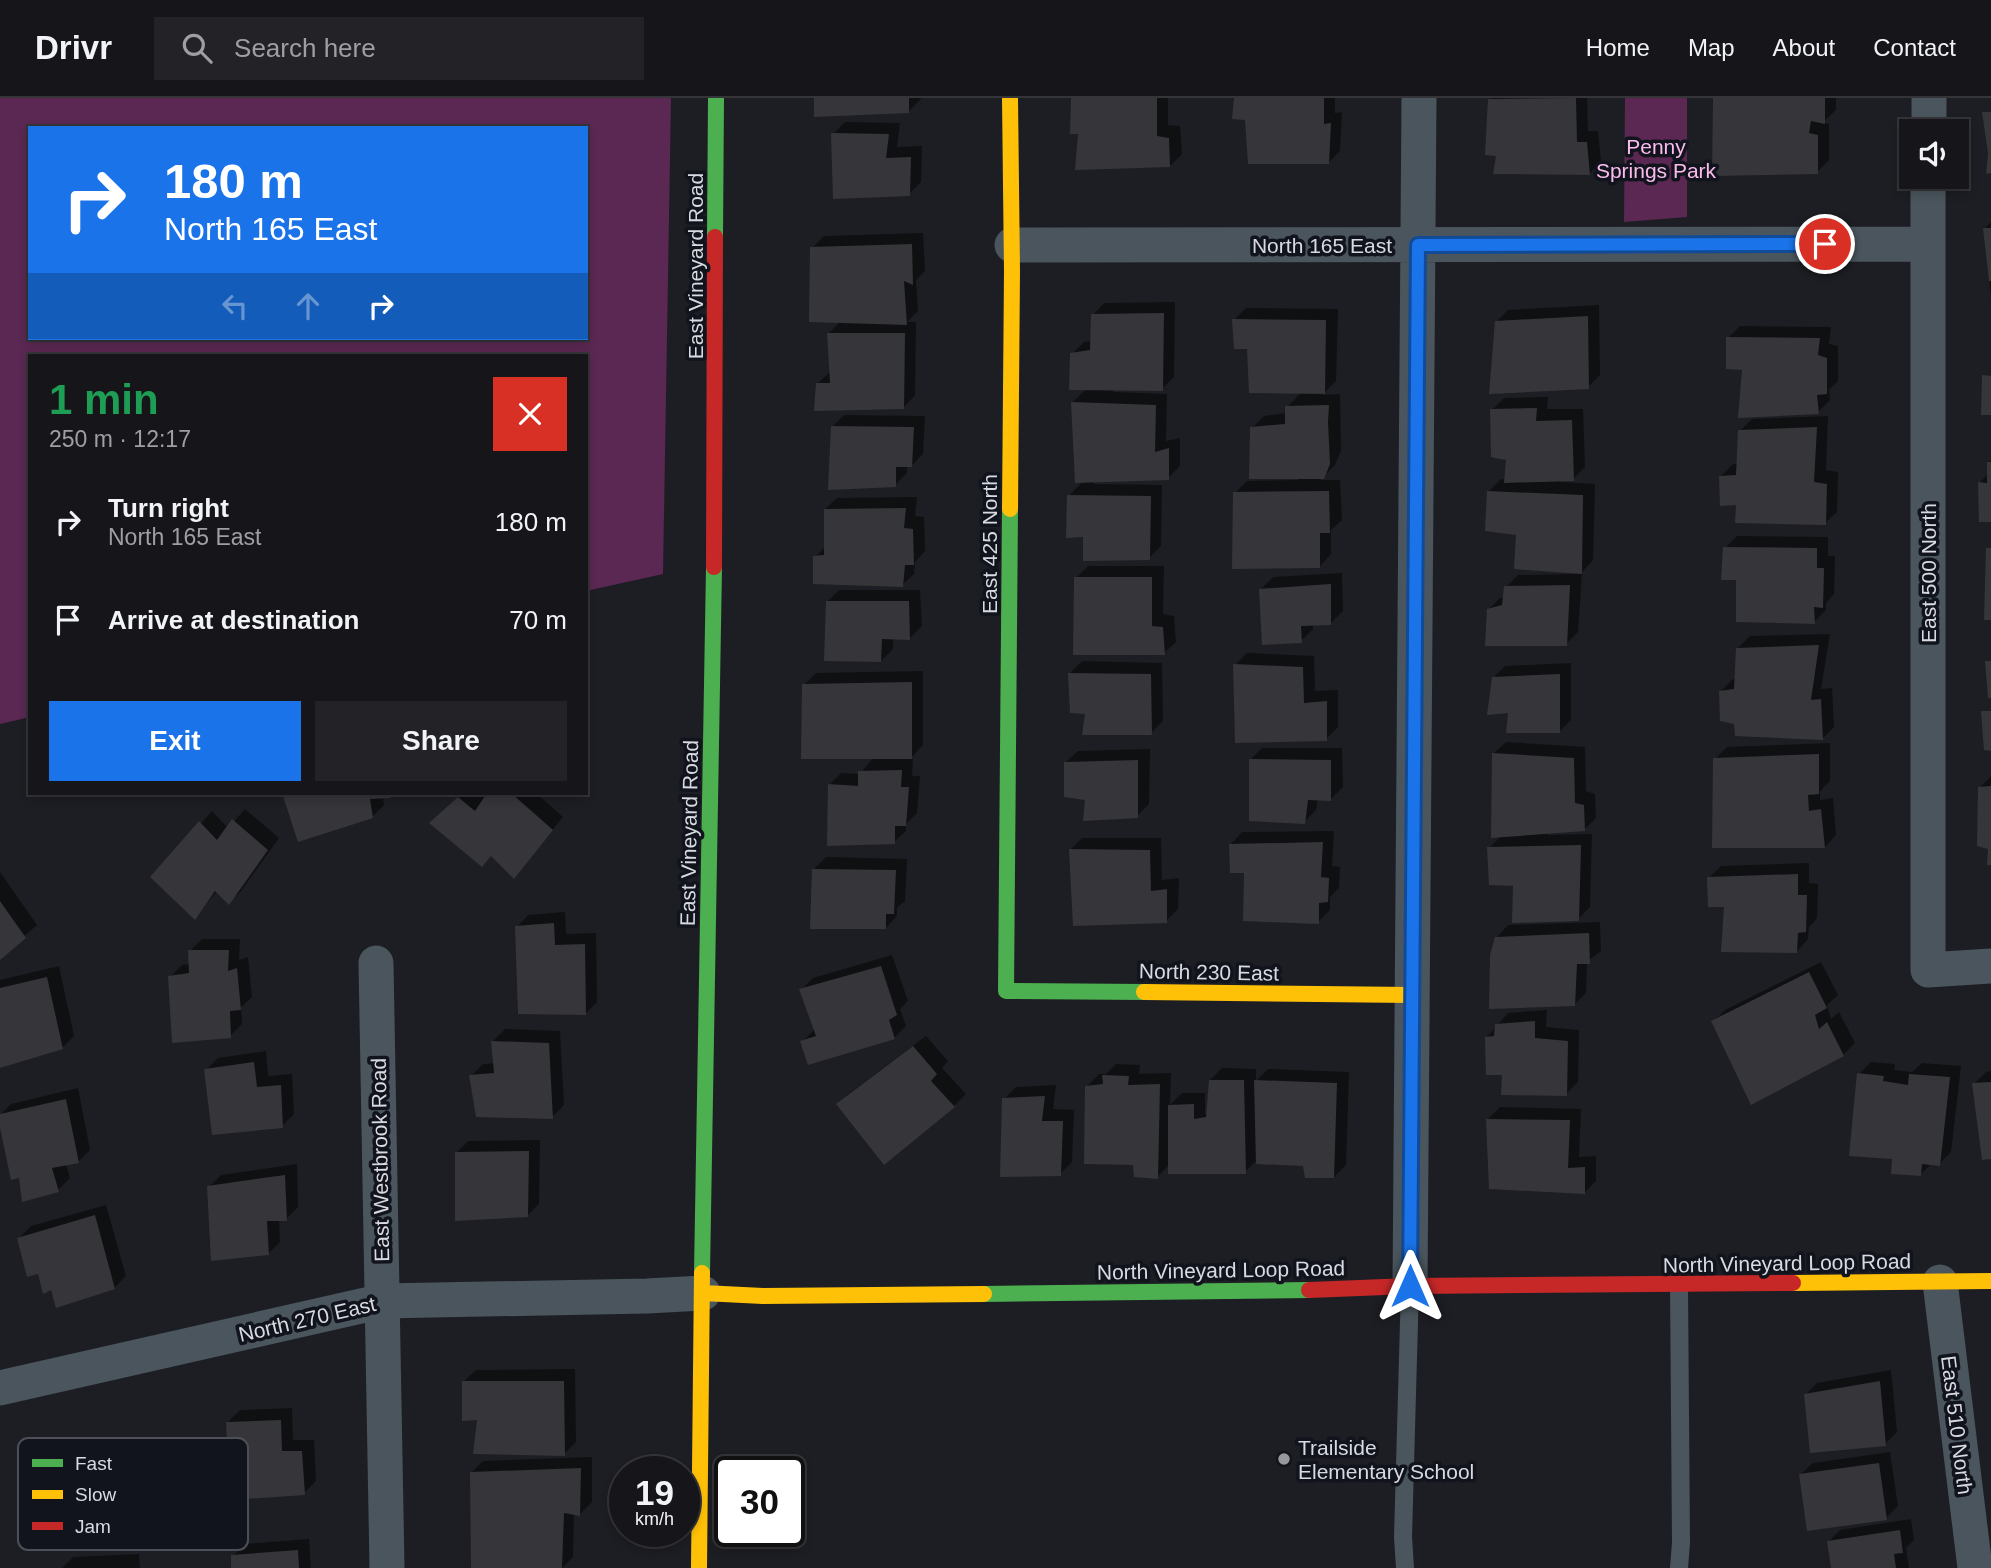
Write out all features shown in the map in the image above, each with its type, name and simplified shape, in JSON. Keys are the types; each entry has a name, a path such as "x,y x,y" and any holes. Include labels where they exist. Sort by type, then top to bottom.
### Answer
{"street":[{"name":"East Vineyard Road","path":"699,1568 702,1221 714,593 716,98"},
{"name":"East 425 North","path":"1006,991 1012,245 1010,98"},
{"path":"1410,1286 1419,98"},
{"path":"1929,119 1930,98"},
{"name":"East 500 North","path":"1928,189 1928,970 1991,966"},
{"name":"North 165 East","path":"1012,245 1927,244"},
{"name":"East Westbrook Road","path":"376,963 387,1568"},
{"name":"North 230 East","path":"1006,991 1412,995"},
{"name":"North Vineyard Loop Road","path":"703,1293 763,1296 1991,1281"},
{"name":"East 510 North","path":"1940,1282 1980,1558"},
{"name":"North 270 East","path":"0,1388 383,1301 703,1293"}],"lane":[{"path":"1679,1285 1679,1568"},
{"path":"1405,1568 1403,1537 1410,1286"}],"green space":[{"path":"0,98 671,98 663,574 588,591 588,354 28,354 28,717 0,724"},
{"name":"Penny Springs Park","path":"1625,98 1687,98 1687,217 1624,222"}],"building":[{"path":"814,98 909,98 909,113 814,117"},
{"path":"1071,98 1157,98 1157,136 1169,138 1170,167 1075,170 1078,134 1070,134"},
{"path":"1234,98 1324,98 1324,124 1331,123 1329,164 1248,164 1245,120 1232,119"},
{"path":"1576,98 1577,142 1587,142 1590,175 1493,174 1496,156 1485,155 1488,99"},
{"path":"1713,98 1825,98 1825,124 1811,121 1809,133 1818,135 1818,174 1712,176"},
{"path":"1982,112 1991,112 1991,173 1986,174 1988,153"},
{"path":"831,133 889,134 886,158 911,157 910,196 833,199"},
{"path":"1983,228 1991,228 1991,281 1989,281"},
{"path":"912,244 913,285 904,281 907,325 809,322 810,247"},
{"path":"1164,313 1163,391 1069,390 1070,353 1090,350 1091,314"},
{"path":"1588,316 1589,389 1489,394 1495,321"},
{"path":"1232,319 1326,320 1325,394 1249,393 1247,349 1234,349"},
{"path":"827,333 905,333 904,409 814,411 816,383 830,383"},
{"path":"1726,337 1820,338 1818,355 1827,358 1827,394 1817,395 1819,414 1738,418 1742,370 1726,369"},
{"path":"1982,375 1991,376 1991,415 1981,415"},
{"path":"1071,402 1156,405 1155,452 1169,448 1169,480 1075,483"},
{"path":"1329,405 1330,464 1324,479 1249,479 1250,427 1285,424 1285,406"},
{"path":"1537,408 1536,421 1572,420 1574,481 1504,483 1506,460 1491,457 1490,409"},
{"path":"831,426 914,427 912,467 896,467 896,487 828,490"},
{"path":"1817,427 1814,482 1827,484 1826,525 1735,523 1736,505 1720,506 1719,476 1736,475 1738,430"},
{"path":"1987,462 1991,462 1991,522 1979,522 1978,482 1987,483"},
{"path":"1329,491 1330,533 1320,533 1320,568 1232,569 1233,492"},
{"path":"1487,491 1583,495 1582,574 1514,569 1516,535 1485,531"},
{"path":"1067,495 1151,496 1150,560 1083,561 1083,537 1066,538"},
{"path":"906,508 904,528 913,529 914,565 905,565 903,587 813,584 813,556 824,555 824,509"},
{"path":"1723,547 1817,548 1817,568 1824,568 1823,608 1814,607 1815,624 1736,622 1736,580 1721,580"},
{"path":"1986,548 1991,548 1991,620 1984,620"},
{"path":"1074,577 1152,577 1152,626 1163,627 1165,655 1073,655"},
{"path":"1331,584 1331,625 1301,626 1302,643 1262,645 1259,589"},
{"path":"1570,585 1567,646 1485,646 1487,609 1502,605 1504,586"},
{"path":"826,601 909,601 910,640 882,639 881,662 824,661"},
{"path":"1819,645 1811,700 1821,699 1823,740 1735,736 1734,724 1720,721 1719,691 1734,689 1736,648"},
{"path":"1985,661 1991,661 1991,698 1988,698"},
{"path":"1233,664 1303,667 1304,703 1327,701 1327,741 1235,743"},
{"path":"1068,673 1151,674 1152,735 1082,735 1085,714 1070,713"},
{"path":"1560,674 1560,733 1506,733 1508,713 1487,715 1492,677"},
{"path":"912,682 912,759 801,759 802,684"},
{"path":"1981,711 1991,711 1991,751 1984,750"},
{"path":"1492,753 1574,758 1575,803 1584,805 1585,831 1491,838"},
{"path":"1819,754 1819,794 1808,795 1809,811 1821,809 1825,848 1712,848 1713,758"},
{"path":"1249,759 1331,760 1331,801 1308,800 1305,824 1249,821"},
{"path":"1138,760 1138,818 1083,821 1085,800 1064,797 1064,762"},
{"path":"902,770 901,787 909,787 906,826 895,826 895,844 827,846 828,784 858,786 858,771"},
{"path":"1991,786 1991,865 1987,865 1988,849 1977,846 1978,787"},
{"path":"283,795 390,795 391,798 370,799 373,818 298,842"},
{"path":"486,795 513,795 553,830 514,879 491,856 482,867 429,823 458,797 475,811"},
{"path":"232,819 268,850 229,905 215,891 195,920 150,877 199,821 217,840"},
{"path":"1323,842 1321,877 1329,878 1328,902 1319,903 1319,924 1243,921 1244,873 1230,873 1229,844"},
{"path":"1581,845 1579,921 1512,923 1513,886 1489,885 1487,847"},
{"path":"1069,849 1150,850 1151,891 1167,889 1167,923 1073,926"},
{"path":"812,869 896,870 894,914 886,914 886,929 810,929"},
{"path":"1798,874 1798,895 1807,895 1806,932 1798,933 1797,953 1721,952 1724,907 1708,907 1707,877"},
{"path":"0,901 26,938 0,960"},
{"path":"554,923 555,945 585,944 586,1015 518,1014 515,926"},
{"path":"1589,933 1590,964 1577,964 1575,1006 1489,1009 1490,955 1495,937"},
{"path":"188,950 229,950 228,971 237,968 241,1010 230,1011 231,1038 172,1043 168,976 189,973"},
{"path":"881,966 897,1015 889,1020 895,1039 808,1065 800,1041 816,1036 799,989"},
{"path":"1809,972 1827,1008 1815,1015 1819,1029 1827,1022 1844,1056 1751,1105 1711,1021"},
{"path":"47,977 63,1049 0,1068 0,988"},
{"path":"1535,1021 1535,1038 1568,1041 1567,1096 1501,1095 1502,1075 1486,1075 1485,1037 1494,1036 1495,1024"},
{"path":"491,1041 549,1043 553,1119 476,1117 469,1075 494,1073"},
{"path":"913,1046 937,1074 931,1081 955,1107 884,1165 836,1104"},
{"path":"254,1062 257,1087 281,1085 283,1128 212,1135 204,1069"},
{"path":"1857,1073 1884,1076 1883,1081 1908,1085 1909,1074 1950,1077 1940,1166 1922,1164 1921,1176 1891,1174 1892,1159 1849,1156"},
{"path":"1102,1075 1129,1076 1128,1085 1160,1084 1158,1179 1134,1177 1133,1165 1084,1164 1085,1086 1103,1084"},
{"path":"1209,1080 1244,1080 1246,1174 1168,1174 1168,1105 1194,1104 1194,1119 1206,1117"},
{"path":"1254,1080 1337,1083 1334,1178 1305,1178 1303,1166 1256,1164"},
{"path":"1991,1082 1991,1159 1982,1160 1972,1083"},
{"path":"1045,1096 1042,1121 1063,1121 1061,1176 1000,1177 1002,1098"},
{"path":"66,1099 79,1163 52,1168 59,1192 22,1202 19,1178 11,1180 0,1128 0,1114"},
{"path":"1486,1119 1570,1120 1568,1168 1585,1167 1585,1194 1489,1189"},
{"path":"529,1151 528,1217 455,1221 455,1152"},
{"path":"285,1175 287,1221 267,1221 269,1255 211,1261 207,1186"},
{"path":"95,1215 115,1289 56,1308 51,1290 43,1294 38,1274 27,1277 17,1238"},
{"path":"462,1381 564,1381 565,1456 473,1454 477,1420 462,1421"},
{"path":"1880,1381 1886,1446 1810,1453 1804,1394"},
{"path":"281,1420 282,1451 302,1451 305,1495 248,1499 248,1438 227,1438 226,1422"},
{"path":"1879,1463 1887,1520 1807,1531 1799,1474"},
{"path":"581,1468 580,1516 564,1513 562,1568 471,1568 470,1472"},
{"path":"1900,1530 1903,1553 1894,1554 1896,1568 1831,1568 1827,1541"},
{"path":"298,1550 299,1568 231,1568 231,1555"}],"traffic: fast":[{"path":"715,237 716,98"},
{"path":"1010,509 1006,991 1144,992"},
{"path":"702,1273 714,567"},
{"path":"984,1294 1309,1290"}],"traffic: slow":[{"path":"1010,98 1010,509"},
{"path":"1144,992 1412,995"},
{"path":"699,1568 702,1273"},
{"path":"1793,1283 1991,1281"},
{"path":"703,1293 763,1296 984,1294"}],"traffic: jam":[{"path":"714,567 715,237"},
{"path":"1309,1290 1410,1286 1793,1283"}],"place":[{"name":"Trailside Elementary School","path":"1284,1459"}],"route":[{"path":"1410,1286 1418,245 1825,244"}]}
